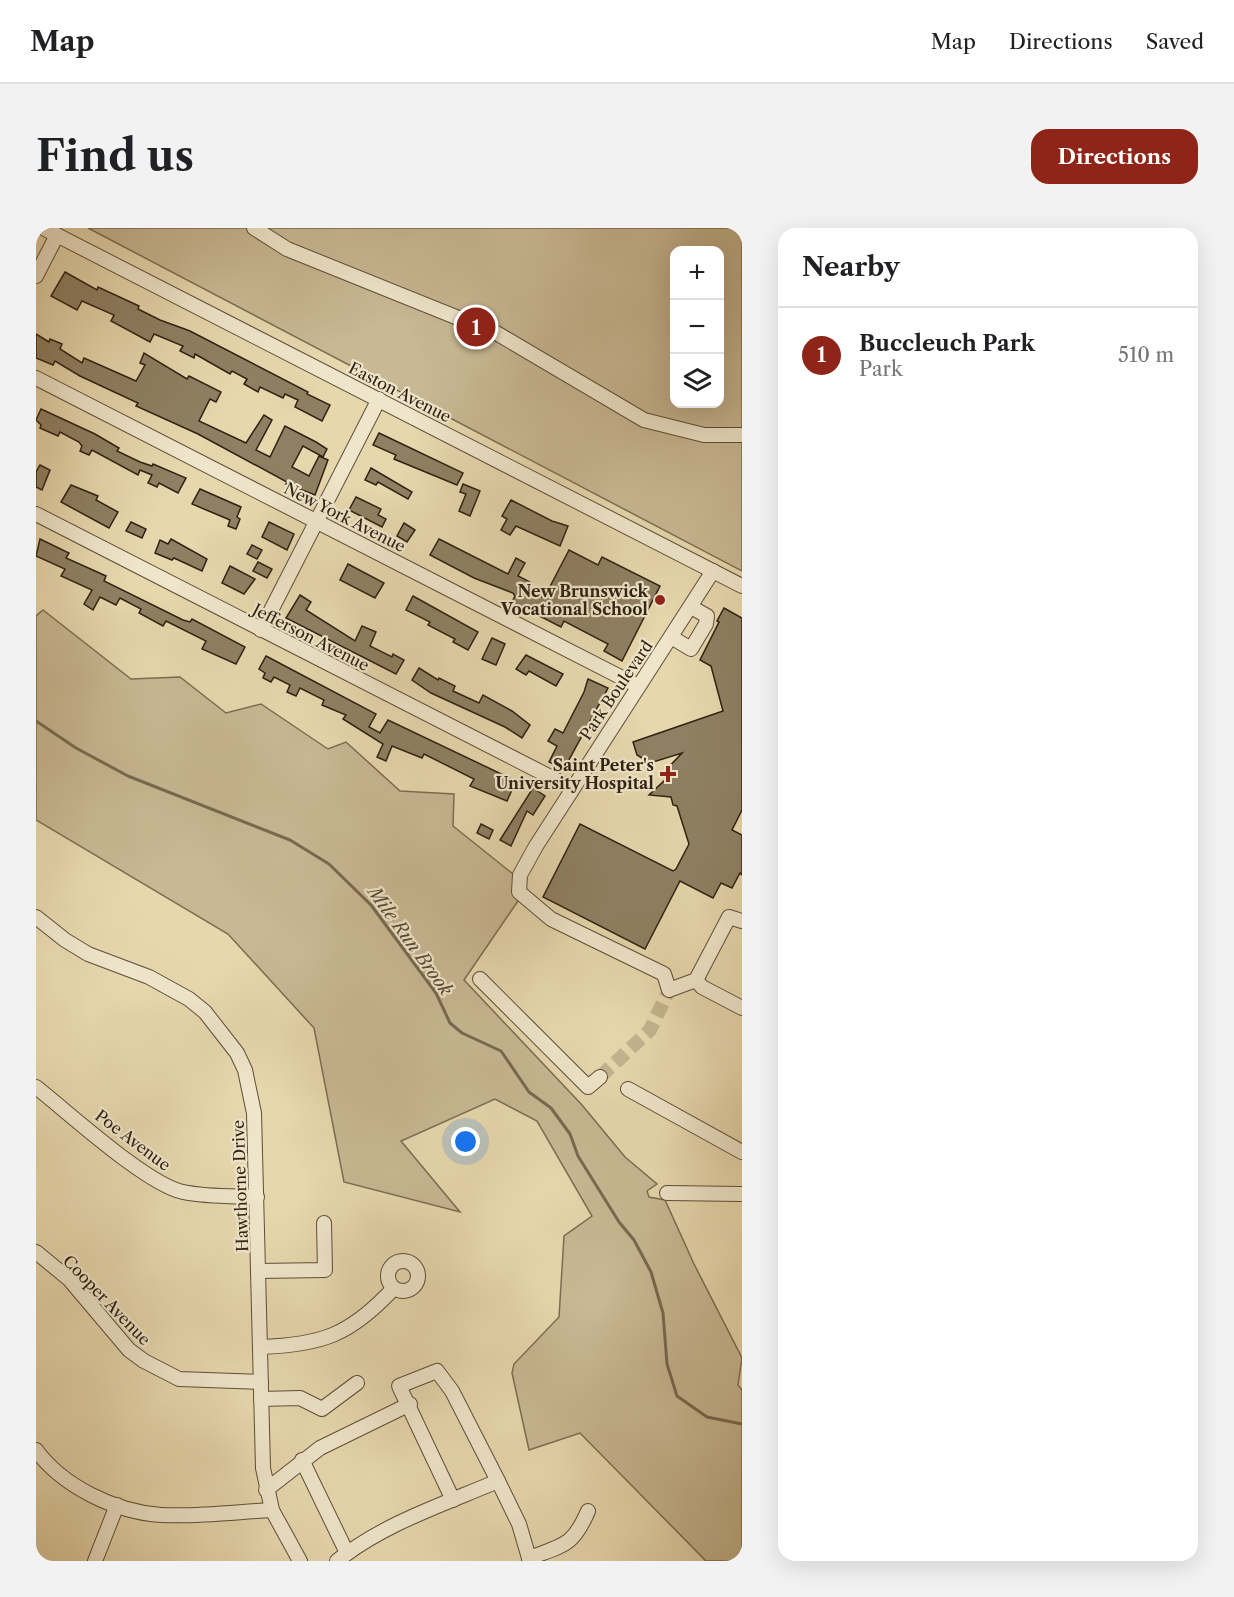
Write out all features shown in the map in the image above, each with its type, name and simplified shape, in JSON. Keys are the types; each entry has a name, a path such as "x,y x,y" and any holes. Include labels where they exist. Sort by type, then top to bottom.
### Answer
{"street":[{"name":"Easton Avenue","path":"43,228 742,586"},
{"path":"254,228 286,249 498,334 644,420 704,435 742,435"},
{"path":"36,276 57,235"},
{"name":"New York Avenue","path":"36,378 638,686"},
{"path":"261,630 379,399"},
{"name":"Jefferson Avenue","path":"36,514 572,788"},
{"name":"Park Boulevard","path":"699,984 669,990 664,974 551,919 519,892 520,874 572,788 713,571"},
{"path":"671,637 691,649 706,624 707,616 691,607"},
{"name":"Hawthorne Drive","path":"36,917 65,940 88,954 149,977 189,999 229,1040 245,1070 254,1113 261,1399 266,1490 272,1510 300,1561"},
{"path":"742,921 729,917 699,984 742,1008"},
{"path":"480,979 588,1087 600,1077"},
{"name":"Poe Avenue","path":"36,1087 140,1169 165,1185 181,1192 257,1197"},
{"path":"628,1089 742,1152"},
{"path":"667,1192 742,1194"},
{"path":"258,1271 325,1270 324,1223"},
{"name":"Cooper Avenue","path":"36,1252 69,1279 129,1350 144,1361 179,1379 261,1382"},
{"path":"260,1347 297,1346 329,1338 359,1322 393,1288"},
{"path":"453,1500 410,1404 399,1386 437,1371 452,1391 498,1480 519,1524 530,1560 571,1541 578,1533 588,1511"},
{"path":"261,1399 300,1398 322,1409 357,1383"},
{"path":"266,1490 320,1448 410,1404"},
{"path":"36,1450 60,1475 76,1486 138,1512 162,1515 272,1510"},
{"path":"302,1460 342,1557 408,1520 498,1480"},
{"path":"95,1561 117,1505"}],"shaded area":[{"path":"88,228 742,228 742,571"},
{"path":"43,610 131,679 180,677 226,713 261,704 328,749 346,742 400,791 454,794 453,826 513,874 518,901 464,980 582,1105 625,1157 657,1184 647,1191 649,1197 665,1200 694,1264 742,1358 738,1385 742,1390 742,1561 706,1561 580,1433 529,1450 512,1373 514,1364 559,1317 564,1236 592,1216 537,1121 495,1099 401,1141 460,1212 344,1182 314,1028 228,934 36,820 36,616"}],"building":[{"path":"65,272 97,290 98,287 139,306 138,309 160,320 190,331 308,392 307,394 330,405 322,421 295,407 298,400 285,394 283,398 260,387 258,392 244,384 247,379 232,371 230,374 195,354 194,358 180,351 183,346 154,334 150,342 111,321 114,315 82,301 77,310 51,296"},
{"path":"36,334 49,342 50,339 62,344 60,349 82,363 84,358 136,381 145,365 140,363 144,353 187,379 189,376 221,392 216,402 210,399 199,421 246,443 264,415 272,420 256,450 270,457 285,426 316,442 327,449 323,457 303,446 292,467 309,476 319,456 328,460 315,495 286,484 287,482 198,434 136,406 138,403 80,376 55,361 53,365 36,358"},
{"path":"41,409 95,434 119,448 117,451 140,462 152,466 153,464 186,478 178,493 159,483 157,487 148,483 152,475 140,470 138,475 92,450 89,455 80,451 82,446 79,442 60,432 58,436 40,428 41,425 36,420"},
{"path":"379,433 463,473 457,485 394,459 396,455 373,445"},
{"path":"40,465 50,470 42,490 36,487 36,472"},
{"path":"371,468 412,492 408,499 378,482 376,485 365,480"},
{"path":"463,484 480,491 470,516 459,511 466,494 460,492"},
{"path":"71,485 98,496 96,500 118,512 109,528 61,502"},
{"path":"200,489 241,507 236,529 228,526 230,520 192,504"},
{"path":"356,497 381,509 378,515 386,519 382,527 349,510"},
{"path":"511,500 552,521 568,526 560,546 516,526 510,535 501,530 507,519 502,516"},
{"path":"131,522 146,529 142,538 126,531"},
{"path":"269,522 294,534 287,550 262,537"},
{"path":"404,523 415,530 407,542 397,536"},
{"path":"40,539 69,553 66,558 106,576 104,581 183,620 190,622 192,619 245,647 236,664 202,649 206,641 166,621 163,626 139,613 141,609 120,598 116,605 100,597 93,610 84,604 92,590 61,576 65,569 36,556"},
{"path":"171,539 207,559 202,571 174,558 172,560 155,553 160,540 168,544"},
{"path":"439,539 508,574 516,558 525,563 518,576 532,583 528,591 544,598 569,550 598,565 602,557 660,586 622,661 604,651 608,644 564,621 561,627 512,602 515,596 513,593 474,578 430,555"},
{"path":"252,545 262,550 257,559 247,554"},
{"path":"258,562 272,569 267,578 253,571"},
{"path":"348,564 384,583 375,598 340,580"},
{"path":"230,566 255,579 244,594 222,583"},
{"path":"300,595 311,602 306,610 355,641 362,626 376,632 370,646 404,660 396,674 286,618"},
{"path":"413,596 478,632 468,650 453,642 455,639 428,625 430,622 406,610"},
{"path":"724,608 742,618 742,810 732,830 742,835 742,875 740,873 732,888 721,883 713,898 680,881 645,949 543,897 580,824 673,871 676,869 689,844 677,806 673,805 671,797 649,795 666,779 663,773 682,753 650,763 637,755 633,742 723,711 711,666 700,660"},
{"path":"492,638 505,644 496,665 482,659"},
{"path":"526,655 563,674 556,686 529,671 526,675 516,669"},
{"path":"266,656 376,714 369,727 380,733 388,720 516,781 507,801 470,786 474,779 424,754 422,758 392,746 386,761 377,757 383,744 343,719 346,715 322,705 324,700 300,688 296,696 287,692 290,685 274,677 271,682 263,678 265,673 259,669"},
{"path":"419,668 438,680 439,678 455,686 453,691 479,703 483,695 512,711 530,725 522,738 505,727 431,693 412,680"},
{"path":"588,679 608,688 564,769 549,762 557,746 548,741 555,729 563,733 584,692"},
{"path":"533,788 545,796 533,815 527,811 511,846 500,840"},
{"path":"481,824 493,830 489,839 477,833"}],"waterway":[{"name":"Mile Run Brook","path":"36,721 76,748 128,776 290,840 329,864 371,905 436,993 450,1023 462,1033 501,1051 529,1092 551,1108 570,1134 578,1156 619,1222 634,1240 651,1272 663,1313 667,1364 677,1396 707,1417 742,1424"}],"tunnel":[{"path":"600,1077 650,1030 669,990"}],"place":[{"name":"Buccleuch Park","path":"476,327"},
{"name":"New Brunswick Vocational School","path":"660,600"},
{"name":"Saint Peter's University Hospital","path":"668,774"}]}
